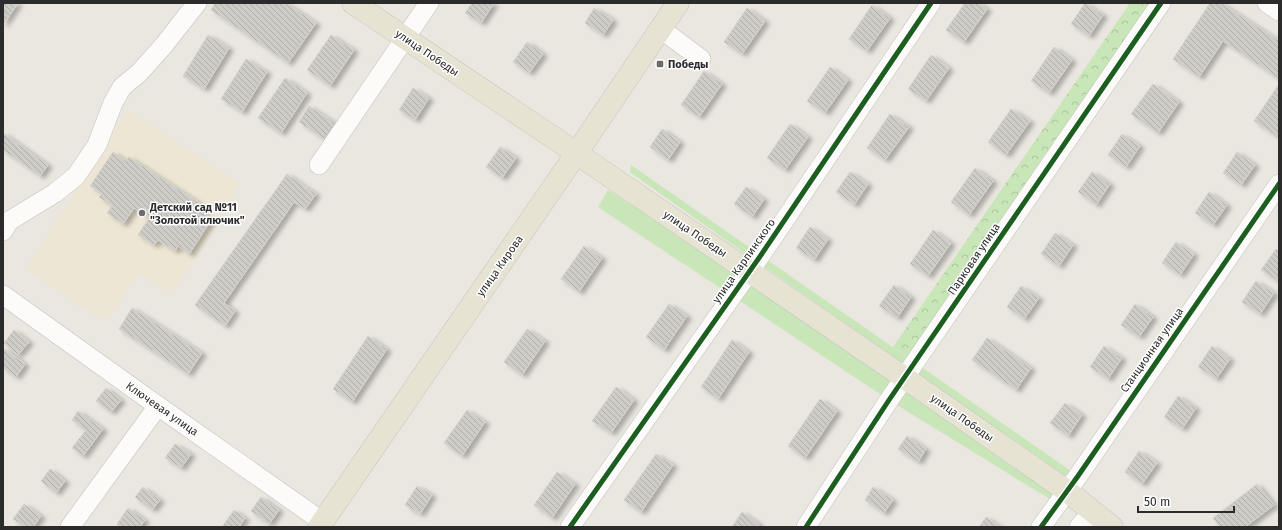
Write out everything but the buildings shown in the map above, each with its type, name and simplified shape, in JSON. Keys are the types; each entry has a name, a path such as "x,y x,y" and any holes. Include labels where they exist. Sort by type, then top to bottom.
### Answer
{"main road":[{"name":"улица Победы","path":"353,3 557,140 1067,490 1086,519 1112,527"},
{"name":"улица Кирова","path":"321,524 576,154 678,3"}],"street":[{"path":"3,231 9,222 56,193 76,176 97,145 113,103 122,87 139,73 149,62 197,3"},
{"path":"319,165 429,3"},
{"name":"улица Карпинского","path":"570,527 749,271 931,3"},
{"name":"Парковая улица","path":"806,527 905,378 1161,3"},
{"path":"1267,3 1279,11"},
{"path":"661,29 701,59"},
{"name":"Станционная улица","path":"1041,527 1279,184"},
{"name":"Ключевая улица","path":"3,295 321,524"},
{"path":"70,527 158,406"}],"shaded area":[{"name":"Детский сад №11 \"Золотой ключик\"","path":"127,110 240,183 206,243 171,295 139,273 106,321 80,306 26,268"}],"green space":[{"path":"1130,3 1161,3 915,362 893,347"},
{"path":"631,165 1078,476 1064,475 793,287 630,172"},
{"path":"608,190 723,263 1062,498 1058,504 889,400 598,207"}],"cycle path":[{"path":"570,527 761,255 931,3"},
{"path":"806,527 889,400 1161,3"},
{"path":"1041,527 1078,476 1279,184"}],"place":[{"name":"Победы","path":"660,64"},
{"name":"Детский сад №11 \"Золотой ключик\"","path":"142,213"}]}
